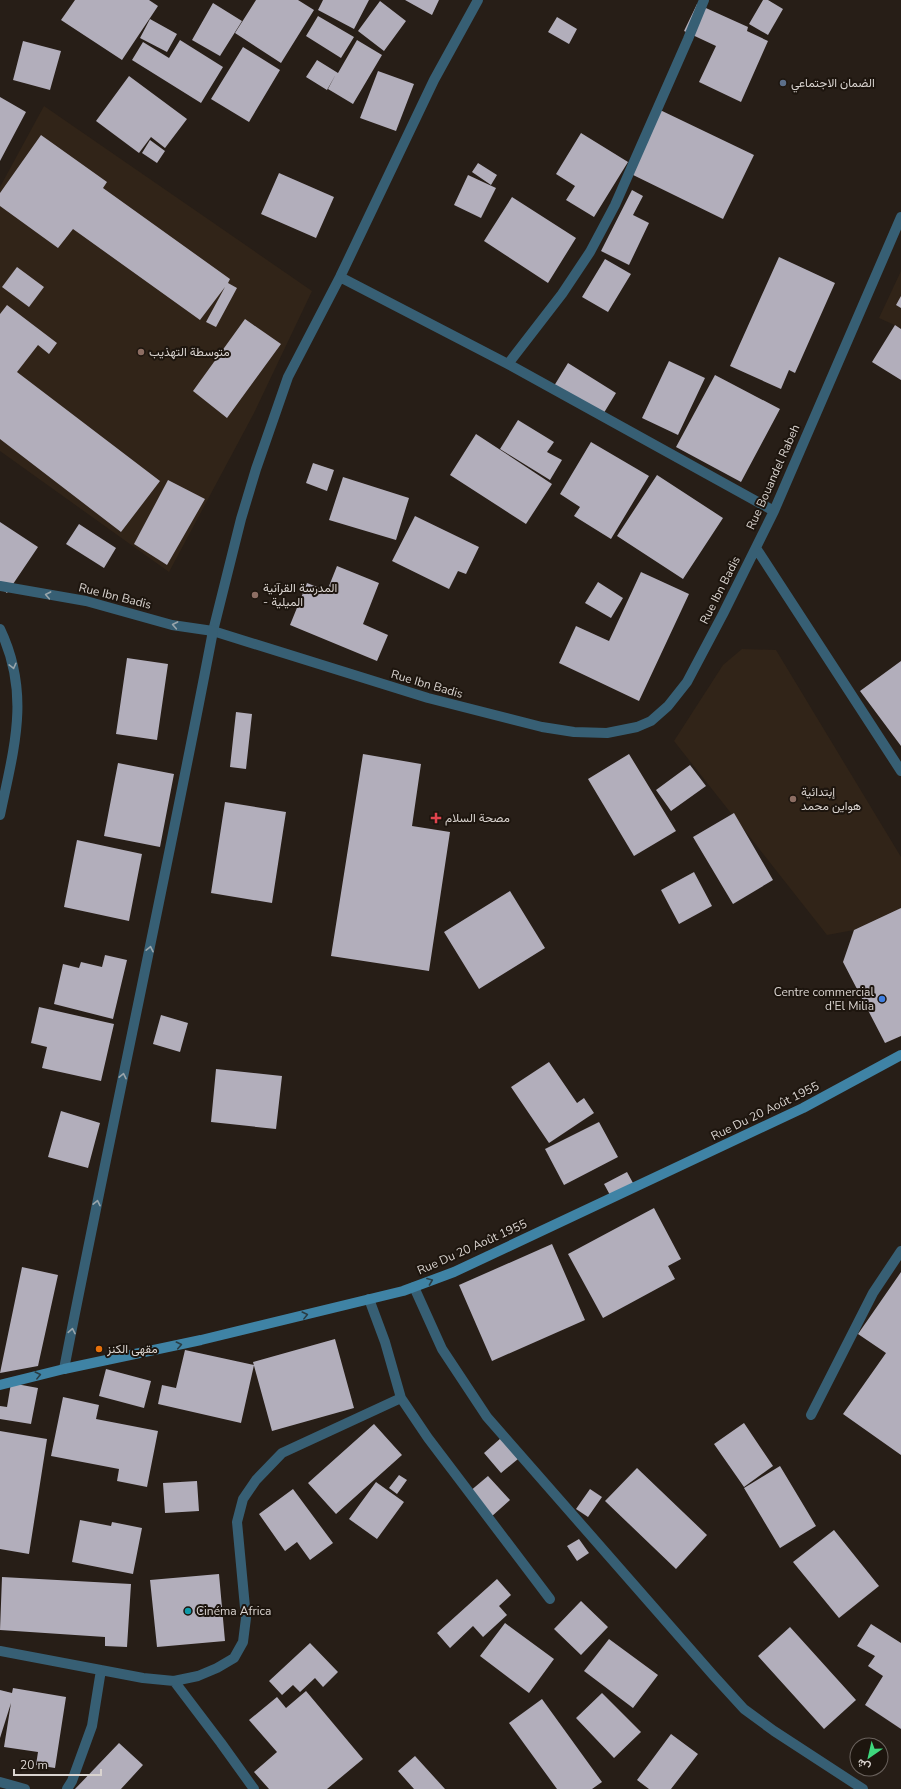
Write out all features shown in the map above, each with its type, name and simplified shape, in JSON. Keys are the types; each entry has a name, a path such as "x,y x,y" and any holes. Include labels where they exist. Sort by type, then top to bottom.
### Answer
{"main road":[{"name":"Rue Du 20 Août 1955","path":"0,1385 64,1369 202,1340 414,1287 454,1272 803,1108 901,1055"}],"street":[{"path":"64,1369 110,1136 181,797 213,631 256,469 288,377 340,277 434,80 478,0"},
{"path":"508,364 562,294 593,246 615,205 704,0"},
{"name":"Rue Bouandel Rabeh","path":"901,217 774,511 756,548 901,771"},
{"path":"340,277 508,364 774,511"},
{"name":"Rue Ibn Badis","path":"0,586 86,600 172,625 213,631 384,685 480,712 542,727 574,732 607,733 637,727 651,721 668,706 687,682 756,548"},
{"path":"0,629 9,647 16,675 19,711 0,814"},
{"path":"811,1415 873,1293 901,1252"},
{"path":"414,1287 442,1349 487,1417 713,1676 750,1713 781,1736 863,1789"},
{"path":"369,1299 385,1342 401,1398 428,1438 550,1599"},
{"path":"0,1651 101,1670 174,1681 198,1676 217,1668 234,1658 243,1642 246,1618 236,1522 243,1500 256,1480 282,1453 301,1446 360,1416 401,1398"},
{"path":"67,1789 72,1781 92,1726 101,1670"},
{"path":"174,1681 254,1789"},
{"path":"0,1782 25,1789"}],"shaded area":[{"name":"متوسطة التهذيب","path":"44,106 312,291 254,413 169,572 0,451 0,187"},
{"path":"901,271 901,328 879,318"},
{"name":"إبتدائية هواين محمد","path":"742,649 776,650 901,857 901,908 854,930 827,935 674,741 723,665"}],"building":[{"path":"75,0 149,0 158,6 122,60 61,20"},
{"path":"256,0 298,0 314,10 281,63 235,33"},
{"path":"323,0 369,0 354,29 318,10"},
{"path":"405,0 439,0 432,15"},
{"path":"763,0 768,0 783,9 768,35 749,24"},
{"path":"380,1 406,21 384,51 358,31"},
{"path":"213,3 242,21 220,56 192,40"},
{"path":"697,4 748,27 747,31 768,41 741,102 699,82 716,46 684,31"},
{"path":"318,16 354,37 341,58 306,36"},
{"path":"557,17 577,29 569,44 548,32"},
{"path":"150,19 177,34 167,52 140,38"},
{"path":"180,40 223,67 201,103 132,60 143,42 169,58"},
{"path":"357,40 382,55 353,104 328,89 336,74 327,90 306,77 317,60 338,73"},
{"path":"23,41 61,51 50,90 13,80"},
{"path":"243,47 280,70 249,122 211,99"},
{"path":"378,71 414,84 396,131 360,118"},
{"path":"129,76 187,119 165,148 151,137 139,153 96,121"},
{"path":"0,97 26,112 0,161"},
{"path":"658,109 754,155 723,219 627,172"},
{"path":"581,133 628,162 594,217 566,200 575,186 556,174"},
{"path":"41,135 107,182 103,188 230,279 228,283 237,288 216,327 206,322 225,287 200,320 73,229 58,248 0,206 0,193"},
{"path":"150,140 165,151 157,163 142,153"},
{"path":"478,163 497,175 491,185 472,172"},
{"path":"279,173 334,197 316,238 261,214"},
{"path":"468,175 496,188 481,218 454,205"},
{"path":"632,190 643,196 633,215 649,223 629,265 601,251"},
{"path":"512,197 576,238 548,283 484,241"},
{"path":"779,257 835,283 795,373 789,370 781,389 730,366"},
{"path":"605,259 631,274 608,312 582,297"},
{"path":"17,267 44,287 29,307 2,287"},
{"path":"901,296 901,308 896,305"},
{"path":"7,305 57,343 49,354 38,345 17,372 160,481 121,532 0,439 0,314"},
{"path":"245,319 281,344 227,418 193,391"},
{"path":"895,325 901,329 901,380 872,362"},
{"path":"669,361 705,378 678,435 642,418"},
{"path":"568,363 616,393 602,416 554,386"},
{"path":"715,375 780,409 741,482 676,447"},
{"path":"518,420 554,442 547,452 562,460 550,480 500,449"},
{"path":"476,434 552,484 526,524 450,475"},
{"path":"591,442 649,476 611,539 574,516 580,507 560,494"},
{"path":"313,463 334,470 327,491 306,483"},
{"path":"657,475 723,518 683,579 617,536"},
{"path":"343,477 409,498 396,540 329,520"},
{"path":"168,480 205,499 167,565 134,544"},
{"path":"415,516 479,547 466,574 458,571 449,589 392,561"},
{"path":"0,522 38,547 7,593 0,588"},
{"path":"79,524 116,548 104,568 66,544"},
{"path":"337,566 379,583 363,624 388,635 377,661 290,625 307,583 327,591"},
{"path":"641,572 689,594 639,701 559,663 576,626 609,641"},
{"path":"598,582 623,598 611,618 585,603"},
{"path":"127,658 168,664 157,740 116,734"},
{"path":"901,661 901,746 860,691"},
{"path":"236,712 252,714 246,769 230,767"},
{"path":"363,754 421,764 412,826 450,832 429,971 331,956"},
{"path":"629,754 676,831 634,856 588,779"},
{"path":"118,763 174,774 160,847 104,836"},
{"path":"690,765 706,786 671,811 656,790"},
{"path":"225,802 286,812 272,903 211,893"},
{"path":"734,813 773,880 733,904 693,837"},
{"path":"77,840 142,854 129,921 64,907"},
{"path":"694,872 712,906 679,924 661,890"},
{"path":"510,891 545,948 479,989 444,932"},
{"name":"Centre commercial d'El Milia","path":"901,908 901,1036 885,1043 843,962 854,930"},
{"path":"105,955 127,960 113,1019 54,1004 63,964 79,968 81,962 102,967"},
{"path":"39,1007 114,1024 101,1081 42,1068 47,1047 31,1043"},
{"path":"161,1015 188,1023 180,1052 153,1044"},
{"path":"549,1062 577,1103 584,1098 594,1113 549,1143 511,1087"},
{"path":"216,1069 282,1076 276,1129 211,1122"},
{"path":"61,1111 100,1123 88,1168 48,1157"},
{"path":"599,1122 618,1157 564,1185 545,1149"},
{"path":"627,1172 633,1183 610,1195 604,1184"},
{"path":"654,1208 681,1259 668,1266 675,1279 603,1318 568,1254"},
{"path":"552,1244 585,1320 492,1361 459,1285"},
{"path":"22,1267 58,1275 38,1366 0,1373"},
{"path":"901,1272 901,1455 843,1414 886,1353 858,1334"},
{"path":"335,1339 354,1408 272,1431 253,1362"},
{"path":"185,1350 254,1365 241,1423 158,1404 162,1385 176,1388"},
{"path":"106,1369 151,1381 144,1408 99,1396"},
{"path":"11,1383 38,1388 31,1424 0,1419 0,1406 7,1407"},
{"path":"63,1397 99,1405 96,1419 158,1431 147,1487 117,1481 119,1469 51,1456"},
{"path":"744,1423 773,1466 744,1487 714,1444"},
{"path":"374,1424 402,1455 336,1514 308,1483"},
{"path":"0,1431 47,1439 29,1554 0,1549"},
{"path":"501,1438 518,1459 501,1473 484,1453"},
{"path":"780,1466 816,1526 780,1548 744,1488"},
{"path":"637,1468 707,1535 676,1569 605,1501"},
{"path":"399,1475 407,1480 397,1494 389,1488"},
{"path":"488,1476 510,1500 491,1517 469,1492"},
{"path":"197,1481 199,1511 165,1513 163,1483"},
{"path":"376,1482 404,1502 377,1539 349,1519"},
{"path":"293,1489 333,1543 310,1560 297,1542 285,1551 259,1514"},
{"path":"590,1489 602,1497 588,1517 576,1509"},
{"path":"80,1520 111,1526 112,1522 142,1528 133,1574 72,1562"},
{"path":"834,1530 879,1586 839,1618 793,1562"},
{"path":"579,1539 589,1553 577,1561 567,1546"},
{"name":"Cinéma Africa","path":"219,1574 225,1641 157,1647 150,1580"},
{"path":"2,1577 131,1584 127,1647 105,1646 105,1637 0,1630"},
{"path":"497,1579 511,1595 499,1606 507,1615 483,1637 473,1626 450,1648 437,1633"},
{"path":"581,1601 608,1627 581,1655 554,1629"},
{"path":"505,1623 554,1659 529,1693 480,1656"},
{"path":"871,1624 901,1643 901,1729 865,1705 883,1676 868,1666 875,1656 857,1646"},
{"path":"790,1627 856,1700 824,1729 758,1656"},
{"path":"609,1639 658,1675 633,1708 584,1671"},
{"path":"310,1643 338,1672 323,1687 315,1678 300,1692 293,1685 282,1695 269,1681"},
{"path":"13,1688 66,1697 55,1768 36,1765 38,1752 4,1747 11,1703 0,1738 0,1690 12,1693"},
{"path":"306,1691 363,1759 327,1789 269,1789 254,1772 277,1752 249,1720 277,1697 286,1708"},
{"path":"602,1693 641,1732 614,1758 576,1718"},
{"path":"542,1699 602,1782 592,1789 557,1789 509,1723"},
{"path":"671,1734 698,1754 671,1789 649,1789 637,1780"},
{"path":"119,1743 143,1765 121,1789 75,1789"},
{"path":"415,1756 445,1789 414,1789 398,1771"}],"place":[{"name":"الضمان الاجتماعي","path":"783,83"},
{"name":"متوسطة التهذيب","path":"141,352"},
{"name":"المدرسة القرآنية - الميلية","path":"255,595"},
{"name":"إبتدائية هواين محمد","path":"793,799"},
{"name":"مصحة السلام","path":"436,818"},
{"name":"Centre commercial d'El Milia","path":"882,999"},
{"name":"مقهى الكنز","path":"99,1349"},
{"name":"Cinéma Africa","path":"188,1611"}]}
